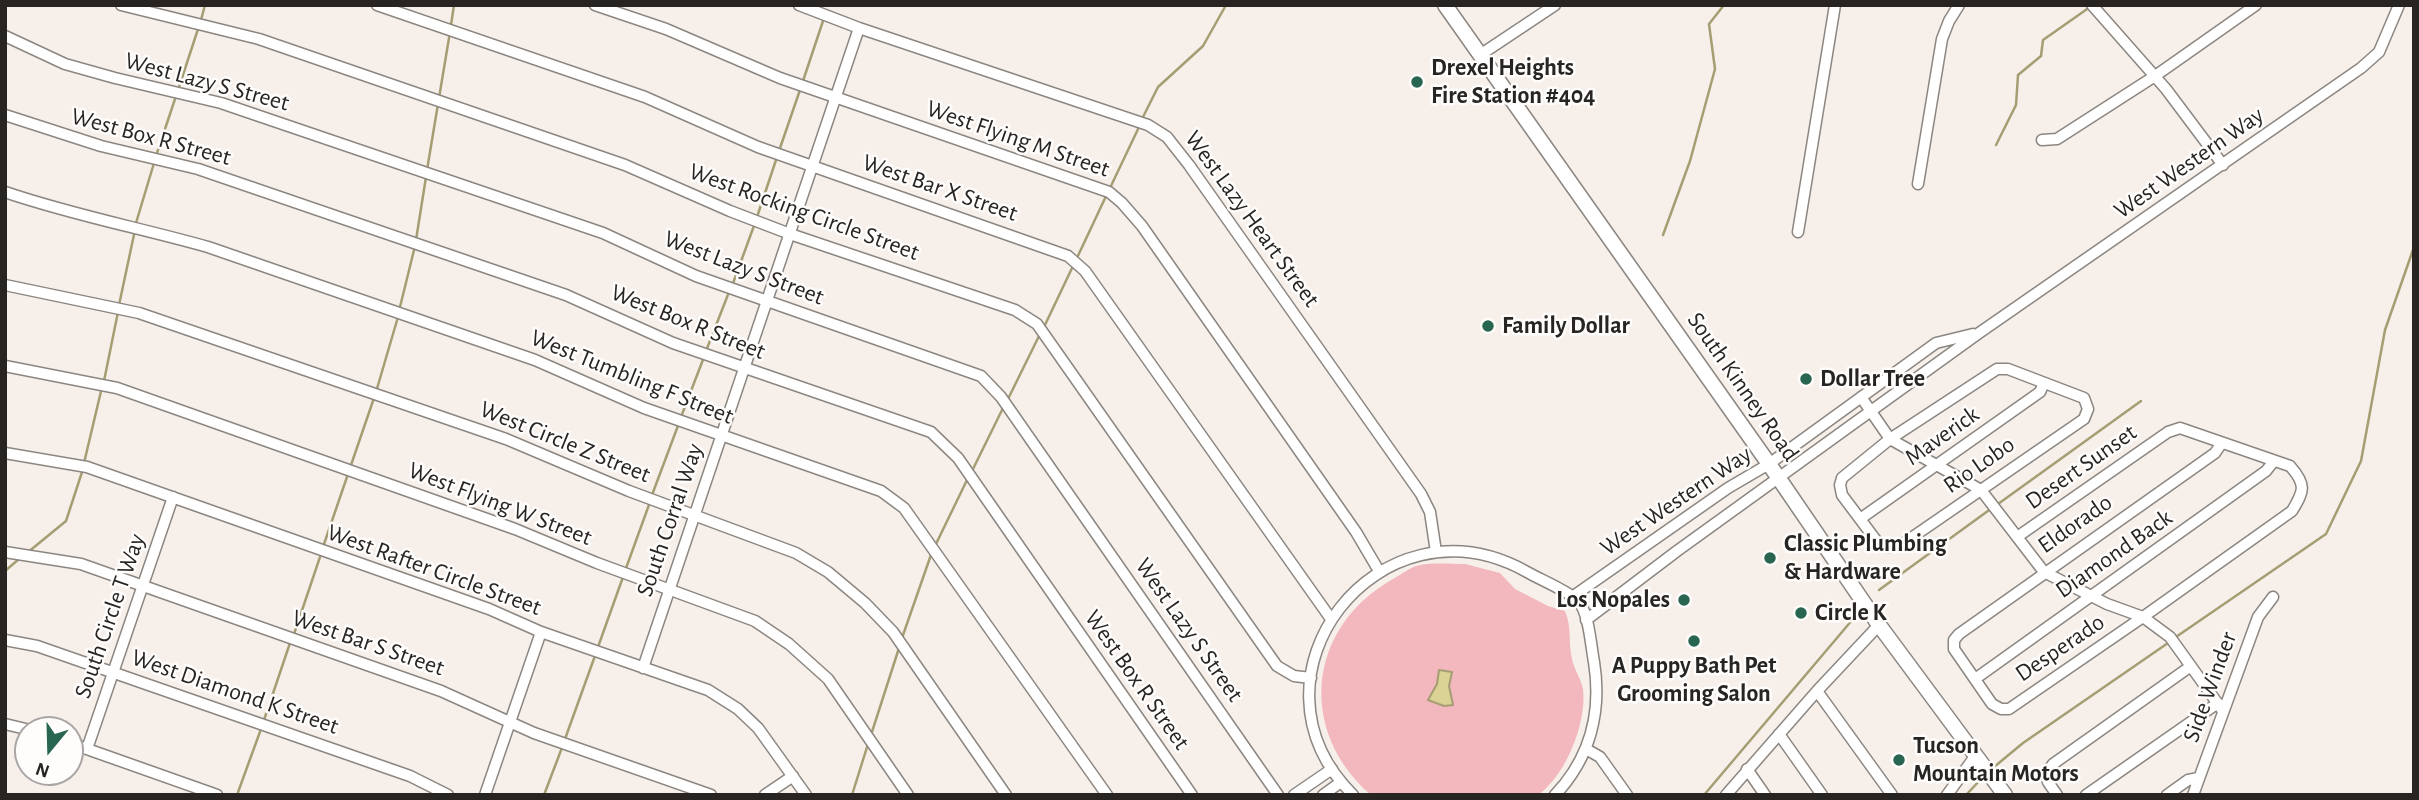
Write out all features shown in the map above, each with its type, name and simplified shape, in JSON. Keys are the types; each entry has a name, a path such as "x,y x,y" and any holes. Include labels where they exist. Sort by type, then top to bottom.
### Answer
{"main road":[{"name":"South Kinney Road","path":"1445,5 1769,464 1879,625 2005,795"}],"street":[{"name":"West Rocking Circle Street","path":"121,5 259,39 625,165 790,234 1015,310 1037,324 1278,666 1294,676 1311,678"},
{"name":"West Bar X Street","path":"377,5 645,97 758,147 1068,256 1086,271 1331,619"},
{"name":"West Flying M Street","path":"595,5 666,29 780,78 1109,192 1122,203 1150,237 1348,520 1379,571"},
{"name":"West Lazy Heart Street","path":"799,5 859,28 1149,125 1167,137 1197,175 1421,494 1430,512 1436,551"},
{"path":"1480,55 1555,5"},
{"path":"1798,232 1835,5"},
{"path":"1918,184 1942,39 1959,5"},
{"path":"2092,5 2155,76 2223,164"},
{"path":"2042,140 2057,139 2155,76 2256,5"},
{"name":"West Western Way","path":"1586,620 1979,333 2361,68 2379,52 2399,5"},
{"name":"South Corral Way","path":"643,668 859,28"},
{"name":"West Lazy S Street","path":"5,36 65,64 221,103 603,233 696,276 981,376 1006,403 1278,795"},
{"name":"West Box R Street","path":"5,115 101,146 198,169 566,295 673,343 931,432 958,458 1192,795"},
{"name":"West Tumbling F Street","path":"5,192 106,222 157,232 208,247 535,360 644,408 881,491 904,508 1107,795"},
{"name":"West Circle Z Street","path":"5,285 139,313 506,439 629,491 796,553 828,572 893,632 1006,795"},
{"name":"West Western Way","path":"1572,597 1728,488 1769,464 1936,343 1979,333"},
{"name":"West Flying W Street","path":"5,366 117,388 515,529 755,621 789,644 828,679 908,795"},
{"path":"1860,519 1842,495 1842,478 1890,439 1997,369 2008,369 2044,383"},
{"name":"Rio Lobo","path":"1860,519 1878,543 1888,547 1901,545 2084,419 2088,409 2084,398 2044,383"},
{"name":"Maverick","path":"1860,519 2040,393 2044,383"},
{"path":"1861,397 1890,439 1981,489 2044,572 2092,594 2107,604 2143,617 2170,637 2220,707 2086,795"},
{"name":"Desperado","path":"1975,679 1992,704 2001,709 2009,709 2291,511 2303,492 2301,478 2290,466 2180,428 2168,432"},
{"name":"Desert Sunset","path":"2017,537 2168,432"},
{"name":"Eldorado","path":"1975,679 1954,649 1954,640 1959,634 2215,453 2221,444"},
{"name":"West Rafter Circle Street","path":"5,453 88,467 708,690 738,709 758,728 806,795"},
{"name":"Diamond Back","path":"1975,679 2266,471 2274,461"},
{"name":"South Circle T Way","path":"87,748 173,497"},
{"path":"1353,795 1332,769 1322,750 1313,720 1311,678 1321,637 1352,592 1379,571 1407,558 1436,551 1472,552 1509,562 1578,600 1586,620 1597,685 1593,728 1574,772 1555,795"},
{"name":"West Bar S Street","path":"5,552 81,565 441,691 534,733 711,795"},
{"name":"Side Winder","path":"2193,795 2220,707 2258,617 2273,597"},
{"path":"1726,795 1879,625"},
{"path":"485,795 541,632"},
{"name":"West Diamond K Street","path":"5,640 37,646 112,671 410,776 448,795"},
{"path":"2057,795 2046,774 2053,764 2191,666"},
{"path":"1817,691 1892,795"},
{"path":"1779,734 1822,795"},
{"path":"84,747 217,795"},
{"path":"1586,749 1600,757 1627,795"},
{"path":"1947,795 1976,755"},
{"path":"1294,795 1332,769"},
{"path":"1747,769 1765,795"},
{"path":"765,795 793,776"},
{"path":"2167,795 2188,780 2199,778"},
{"path":"1324,795 1341,782"}],"shaded area":[{"path":"1465,564 1500,573 1515,589 1548,606 1565,611 1572,659 1583,689 1582,717 1566,762 1538,795 1371,795 1347,769 1331,741 1323,711 1322,681 1329,652 1343,624 1364,599 1393,579 1416,566"},
{"path":"1439,670 1452,672 1449,686 1453,705 1444,706 1428,700 1437,684"}],"waterway":[{"path":"201,20 205,5"},
{"path":"451,25 454,5"},
{"path":"1141,121 1158,87 1203,46 1226,5"},
{"path":"1663,235 1690,161 1715,69 1709,24 1724,5"},
{"path":"1996,145 2016,105 2018,75 2041,56 2043,40 2090,7"},
{"path":"803,81 824,18"},
{"path":"178,90 199,26"},
{"path":"439,98 450,32"},
{"path":"779,151 801,87"},
{"path":"156,156 176,96"},
{"path":"427,170 438,104"},
{"path":"1110,188 1139,127"},
{"path":"757,217 777,157"},
{"path":"136,223 154,163"},
{"path":"416,240 426,177"},
{"path":"1076,260 1107,194"},
{"path":"732,286 755,223"},
{"path":"119,305 135,230"},
{"path":"399,311 415,246"},
{"path":"2173,639 2326,534 2361,461 2385,330 2414,247"},
{"path":"1044,327 1073,266"},
{"path":"706,351 729,292"},
{"path":"104,381 118,312"},
{"path":"376,392 398,317"},
{"path":"1008,399 1039,336"},
{"path":"681,417 704,357"},
{"path":"84,463 102,387"},
{"path":"350,468 374,398"},
{"path":"1998,504 2141,401"},
{"path":"972,471 1003,408"},
{"path":"652,495 679,423"},
{"path":"27,553 66,521 83,469"},
{"path":"323,547 348,474"},
{"path":"935,546 967,480"},
{"path":"625,571 650,502"},
{"path":"1879,590 1992,508"},
{"path":"902,638 932,552"},
{"path":"293,637 321,554"},
{"path":"5,571 19,559"},
{"path":"598,647 623,577"},
{"path":"1704,795 1853,619"},
{"path":"263,723 290,643"},
{"path":"1994,767 2023,743 2168,643"},
{"path":"871,735 899,648"},
{"path":"565,739 596,653"},
{"path":"237,795 261,729"},
{"path":"852,795 868,744"},
{"path":"544,795 563,745"},
{"path":"1966,795 1982,778"}],"place":[{"name":"Drexel Heights Fire Station #404","path":"1417,82"},
{"name":"Family Dollar","path":"1488,326"},
{"name":"Dollar Tree","path":"1806,379"},
{"name":"Classic Plumbing & Hardware","path":"1770,558"},
{"name":"Los Nopales","path":"1684,600"},
{"name":"Circle K","path":"1801,613"},
{"name":"A Puppy Bath Pet Grooming Salon","path":"1694,641"},
{"name":"Tucson Mountain Motors","path":"1899,760"}]}
